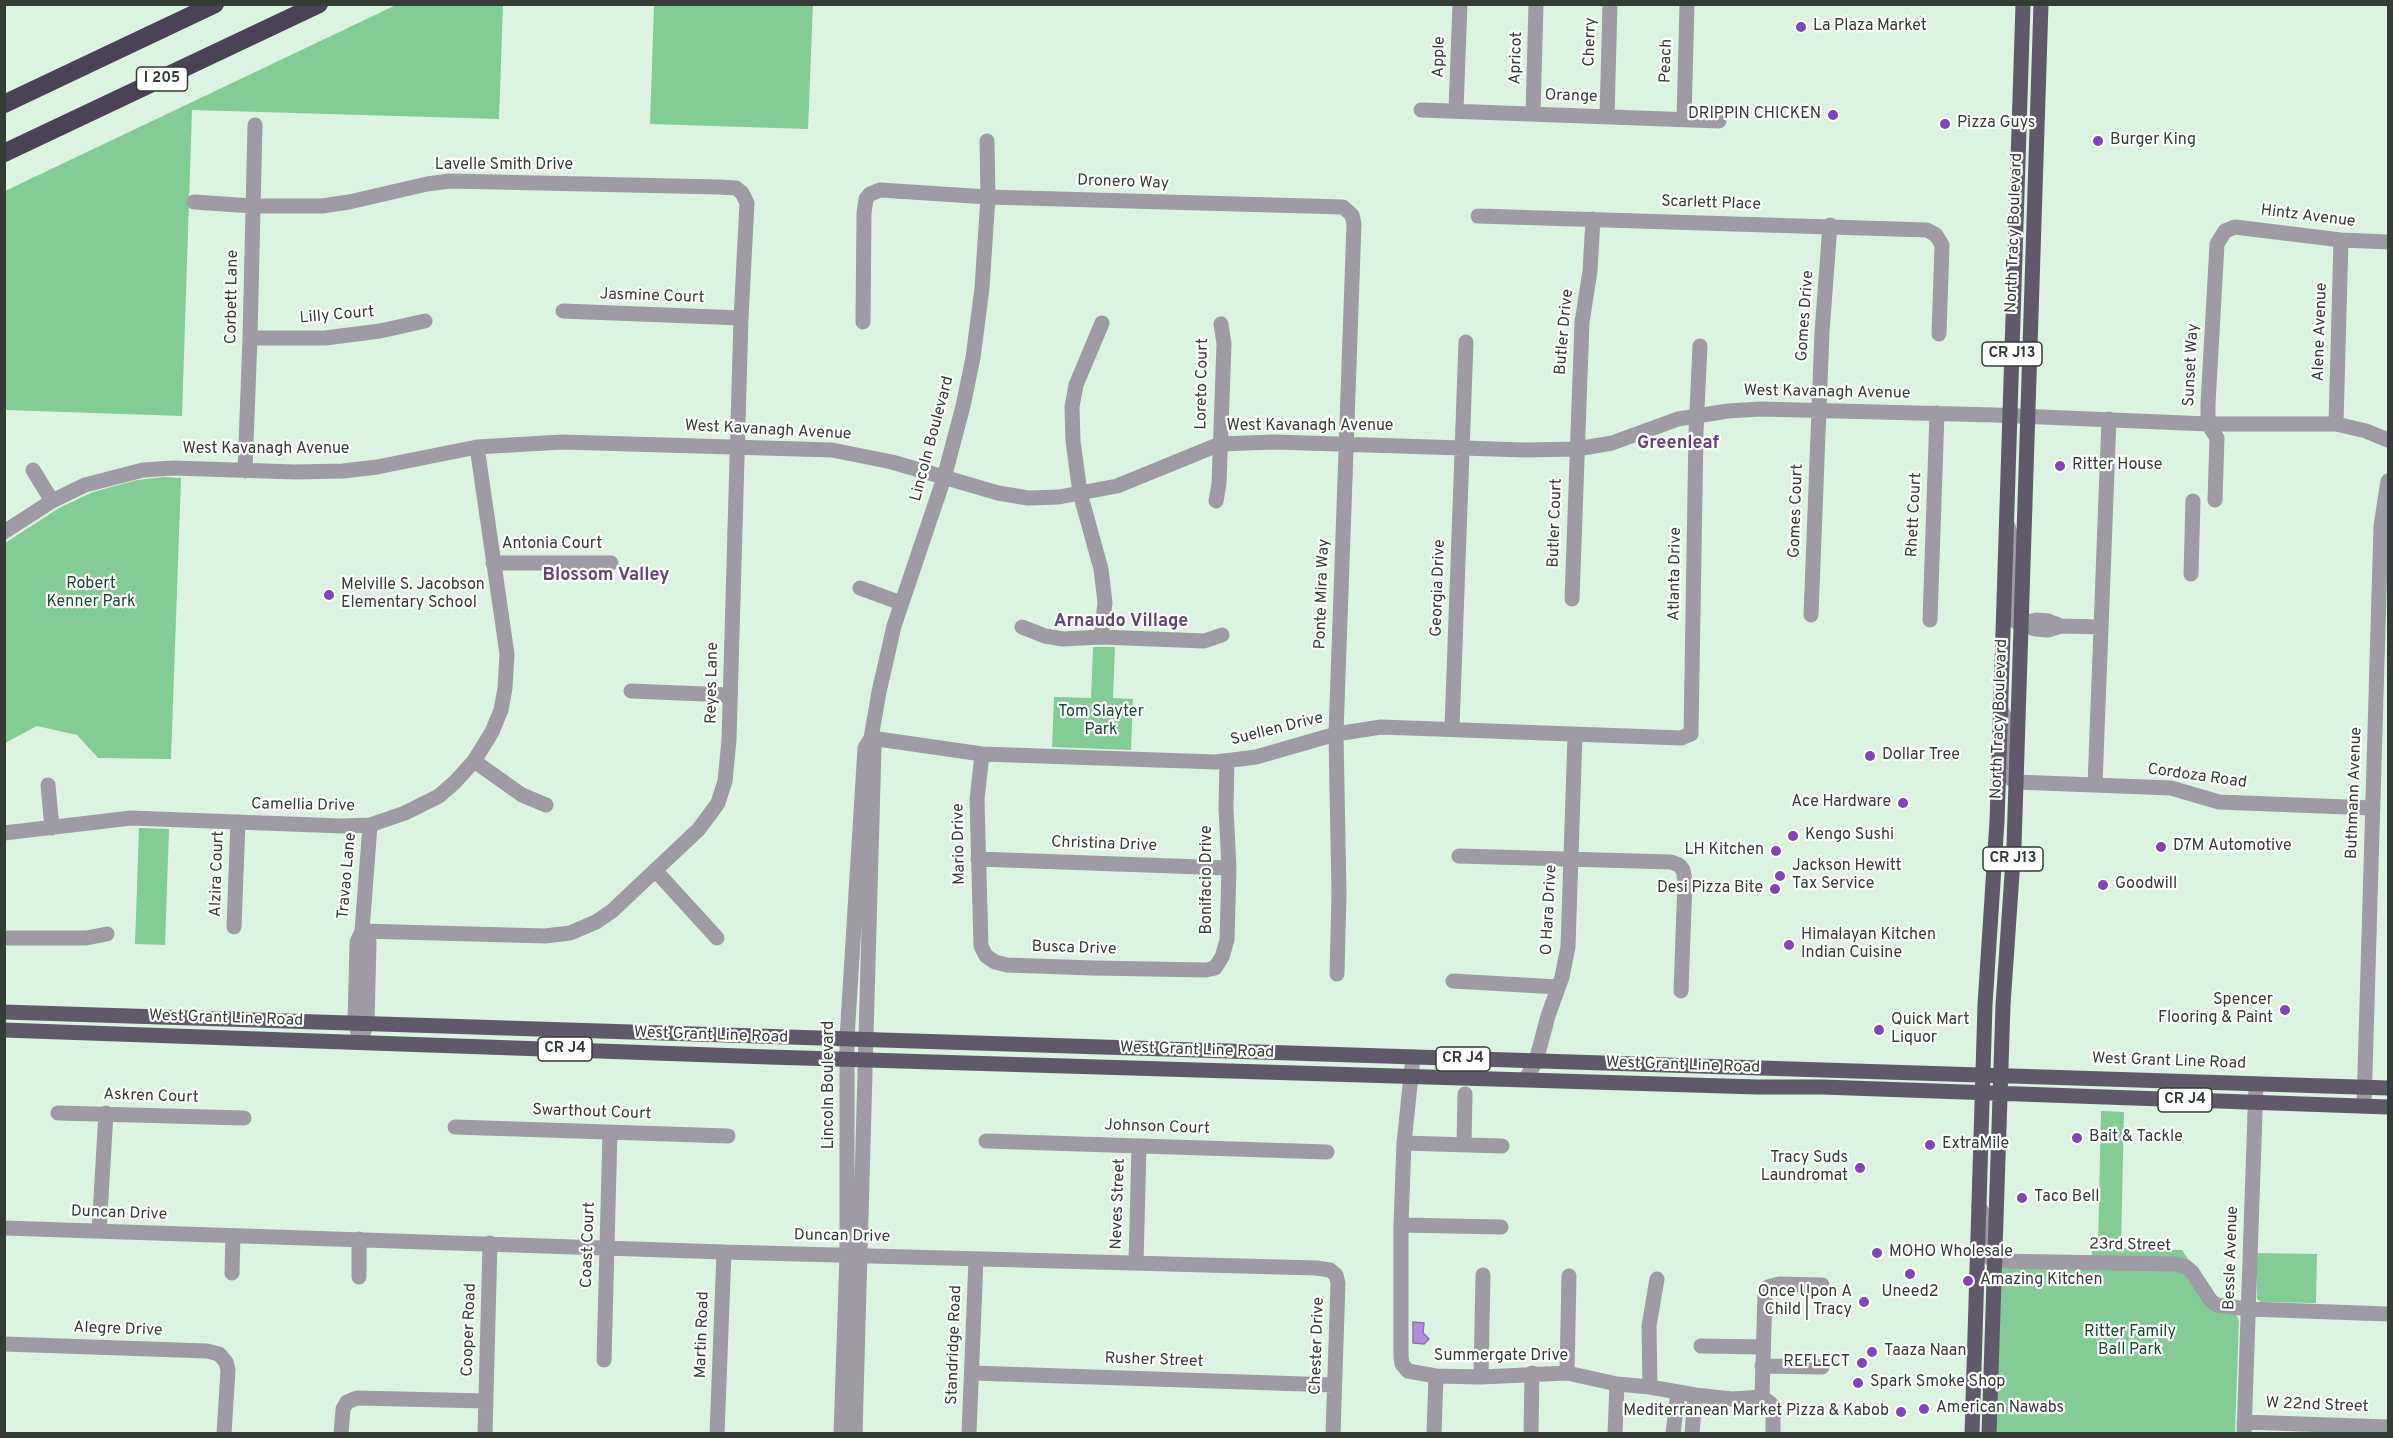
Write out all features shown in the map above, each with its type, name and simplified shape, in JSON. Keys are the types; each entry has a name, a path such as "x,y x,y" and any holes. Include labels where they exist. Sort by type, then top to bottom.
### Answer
{"highway":[{"name":"I 205","path":"4,104 215,4"},
{"name":"I 205","path":"4,153 319,4"}],"main road":[{"name":"North Tracy Boulevard","path":"1972,1434 1982,1092 2001,710 2023,4"},
{"name":"North Tracy Boulevard","path":"1989,1434 1999,1093 2016,782 2041,4"},
{"name":"West Grant Line Road","path":"4,1012 2388,1088"},
{"path":"4,1020 21,1020 32,1013"},
{"name":"West Grant Line Road","path":"4,1030 1412,1077 1982,1092 2388,1107"},
{"path":"1662,1083 1666,1077 1688,1072 1698,1066"}],"street":[{"name":"Apple","path":"1456,110 1460,4"},
{"name":"Apricot","path":"1533,113 1536,4"},
{"name":"Cherry","path":"1607,116 1610,4"},
{"name":"Peach","path":"1684,119 1687,4"},
{"name":"Orange","path":"1421,110 1719,121"},
{"name":"Corbett Lane","path":"245,471 255,124"},
{"name":"Lincoln Boulevard","path":"855,1434 854,1255 847,1038 865,748 871,738 879,692 901,603 944,478 973,358 982,288 988,196 987,141"},
{"name":"Lavelle Smith Drive","path":"194,202 253,206 322,206 450,181 707,186"},
{"name":"Reyes Lane","path":"362,931 545,936 570,933 596,922 612,911 699,829 718,803 725,781 727,760 741,318 747,203 742,193 735,188 707,186"},
{"name":"Dronero Way","path":"863,322 866,199 870,194 880,190 988,196 1343,207 1352,215"},
{"name":"Ponte Mira Way","path":"1337,974 1340,894 1336,734 1354,224 1352,215"},
{"name":"Scarlett Place","path":"1478,216 1921,229 1932,232 1940,240 1942,252 1939,334"},
{"name":"Butler Drive","path":"1577,449 1582,322 1590,271 1593,219"},
{"name":"Gomes Drive","path":"1819,409 1823,308 1830,225"},
{"name":"Hintz Avenue","path":"2225,231 2235,227 2248,227 2341,240 2388,242"},
{"name":"Sunset Way","path":"2215,500 2217,438 2208,424 2217,244 2225,231"},
{"name":"Alene Avenue","path":"2336,424 2341,240"},
{"name":"Jasmine Court","path":"563,311 741,318"},
{"name":"Lilly Court","path":"250,338 325,338 380,331 425,321"},
{"path":"1101,637 1105,603 1101,569 1080,493 1073,441 1072,407 1076,385 1102,323"},
{"name":"Loreto Court","path":"1216,501 1224,344 1221,324"},
{"name":"Georgia Drive","path":"1452,728 1466,342"},
{"name":"Atlanta Drive","path":"1690,734 1700,346"},
{"name":"West Kavanagh Avenue","path":"4,532 52,501 101,479 143,470 173,468 343,471 477,447 562,442 832,450 854,453 998,493 1028,498 1059,497 1117,486 1220,444 1274,442 1525,450 1577,449 1612,443 1678,419 1760,409 2010,415 2208,424 2336,424 2366,431 2388,440"},
{"name":"Gomes Court","path":"1811,615 1819,409"},
{"name":"Rhett Court","path":"1930,620 1937,413"},
{"path":"2095,785 2109,419"},
{"name":"Camellia Drive","path":"4,833 131,818 342,826 370,825 405,813 439,796 474,761 492,732 501,710 505,688 507,654 477,447"},
{"name":"Butler Court","path":"1572,599 1577,449"},
{"path":"33,470 52,501"},
{"name":"Buthmann Avenue","path":"2364,1106 2373,808 2382,735 2384,617 2381,526 2388,481"},
{"path":"2191,574 2193,501"},
{"path":"2007,524 2014,548 2012,615 2015,621 2021,624 2042,621 2061,626 2101,627"},
{"name":"Antonia Court","path":"493,563 611,563"},
{"path":"860,588 901,603"},
{"path":"1022,627 1045,636 1063,639 1101,637 1204,641 1222,635"},
{"path":"630,691 730,695"},
{"path":"2001,710 2008,723 2008,777 2016,782"},
{"name":"Suellen Drive","path":"871,738 982,754 1227,761 1256,757 1336,734 1382,727 1452,728 1668,739 1681,738 1690,734"},
{"name":"O Hara Drive","path":"1526,1079 1536,1061 1562,977 1568,947 1575,735"},
{"name":"Lincoln Boulevard","path":"841,1434 866,1038 875,750 871,738"},
{"name":"Mario Drive","path":"979,934 977,800 982,754"},
{"path":"474,761 522,795 546,805"},
{"name":"Bonifacio Drive","path":"1188,970 1215,968 1222,957 1227,939 1229,867 1226,808 1227,761"},
{"name":"Cordoza Road","path":"2016,782 2171,788 2219,802 2373,808"},
{"path":"48,785 52,828"},
{"name":"Alzira Court","path":"234,927 238,822"},
{"name":"Travao Lane","path":"361,1041 369,942 362,931 370,825"},
{"path":"1459,856 1671,862 1679,865 1683,870 1685,881 1681,991"},
{"name":"Christina Drive","path":"978,859 1229,867"},
{"path":"655,870 717,938"},
{"path":"4,938 86,938 106,933"},
{"name":"Busca Drive","path":"979,934 986,956 995,962 1007,965 1188,970"},
{"path":"1452,981 1558,987"},
{"name":"Summergate Drive","path":"1413,1057 1404,1143 1401,1225 1401,1357 1402,1364 1408,1371 1436,1376 1481,1377 1567,1373 1617,1384 1695,1395 1732,1399 1762,1397"},
{"name":"Bessle Avenue","path":"2244,1428 2256,1084"},
{"path":"1464,1144 1465,1094"},
{"name":"Askren Court","path":"58,1113 243,1119"},
{"path":"99,1231 106,1113"},
{"name":"Swarthout Court","path":"455,1127 728,1136"},
{"name":"Coast Court","path":"604,1360 610,1132"},
{"name":"Johnson Court","path":"987,1141 1327,1152"},
{"path":"1404,1143 1502,1146"},
{"name":"Neves Street","path":"1136,1263 1139,1146"},
{"path":"1979,1206 1986,1219 1986,1250 1991,1259 1995,1261"},
{"path":"1401,1225 1501,1227"},
{"name":"Duncan Drive","path":"4,1228 1323,1269"},
{"path":"232,1273 233,1236"},
{"path":"359,1239 359,1277"},
{"name":"Cooper Road","path":"485,1426 490,1244"},
{"name":"Martin Road","path":"718,1426 724,1252"},
{"name":"Standridge Road","path":"969,1434 976,1258"},
{"name":"23rd Street","path":"1995,1261 2175,1264 2186,1267 2192,1272 2211,1301 2217,1305 2248,1309 2388,1314"},
{"name":"Chester Drive","path":"1323,1269 1336,1275 1338,1283 1332,1434"},
{"path":"1481,1377 1483,1275"},
{"path":"1567,1373 1569,1276"},
{"path":"1650,1387 1650,1326 1658,1279"},
{"path":"1773,1434 1771,1404 1762,1397 1765,1293 1768,1287 1779,1284 1822,1285"},
{"name":"Alegre Drive","path":"4,1344 207,1351 219,1354 226,1362 228,1370 224,1434"},
{"path":"1701,1346 1763,1347"},
{"path":"1762,1366 1822,1367"},
{"name":"Rusher Street","path":"972,1373 1334,1385"},
{"path":"1531,1434 1532,1373"},
{"path":"1434,1434 1436,1376"},
{"path":"1615,1434 1617,1384"},
{"path":"1673,1434 1678,1392"},
{"path":"1692,1434 1695,1395"},
{"path":"341,1434 343,1409 346,1402 357,1398 486,1401"},
{"name":"W 22nd Street","path":"2244,1428 2388,1427"}],"green space":[{"path":"396,5 503,5 499,119 192,110 182,416 5,410 5,191"},
{"path":"654,5 813,5 808,129 650,124"},
{"name":"Robert Kenner Park","path":"181,478 171,759 98,758 77,735 37,726 5,743 5,543 59,508 93,492 137,480"},
{"name":"Tom Slayter Park","path":"1093,647 1115,647 1113,698 1133,699 1131,750 1052,747 1054,697 1091,698"},
{"path":"139,828 169,829 165,945 135,944"},
{"name":"Ritter Family Ball Park","path":"2101,1111 2124,1112 2121,1248 2182,1250 2212,1294 2237,1316 2239,1321 2235,1433 1995,1434 2001,1269 2092,1260 2092,1247 2098,1247"},
{"path":"2257,1253 2317,1254 2316,1303 2261,1302 2257,1299"}],"shaded area":[{"path":"1413,1322 1424,1323 1423,1333 1429,1339 1424,1344 1413,1343"}],"place":[{"name":"La Plaza Market","path":"1801,27"},
{"name":"DRIPPIN CHICKEN","path":"1833,115"},
{"name":"Pizza Guys","path":"1945,124"},
{"name":"Burger King","path":"2098,141"},
{"name":"Ritter House","path":"2060,466"},
{"name":"Melville S. Jacobson Elementary School","path":"329,595"},
{"name":"Dollar Tree","path":"1870,756"},
{"name":"Ace Hardware","path":"1903,803"},
{"name":"Kengo Sushi","path":"1793,836"},
{"name":"D7M Automotive","path":"2161,847"},
{"name":"LH Kitchen","path":"1776,851"},
{"name":"Jackson Hewitt Tax Service","path":"1780,876"},
{"name":"Goodwill","path":"2103,885"},
{"name":"Desi Pizza Bite","path":"1775,889"},
{"name":"Himalayan Kitchen Indian Cuisine","path":"1789,945"},
{"name":"Spencer Flooring & Paint","path":"2285,1010"},
{"name":"Quick Mart Liquor","path":"1879,1030"},
{"name":"Bait & Tackle","path":"2077,1138"},
{"name":"ExtraMile","path":"1930,1145"},
{"name":"Tracy Suds Laundromat","path":"1860,1168"},
{"name":"Taco Bell","path":"2022,1198"},
{"name":"MOHO Wholesale","path":"1877,1253"},
{"name":"Uneed2","path":"1910,1274"},
{"name":"Amazing Kitchen","path":"1968,1281"},
{"name":"Once Upon A Child | Tracy","path":"1864,1302"},
{"name":"Taaza Naan","path":"1872,1352"},
{"name":"REFLECT","path":"1862,1363"},
{"name":"Spark Smoke Shop","path":"1858,1383"},
{"name":"American Nawabs","path":"1924,1409"},
{"name":"Mediterranean Market Pizza & Kabob","path":"1901,1412"}],"district":[{"name":"Greenleaf","path":"1678,444"},
{"name":"Blossom Valley","path":"606,576"},
{"name":"Arnaudo Village","path":"1121,622"}]}
